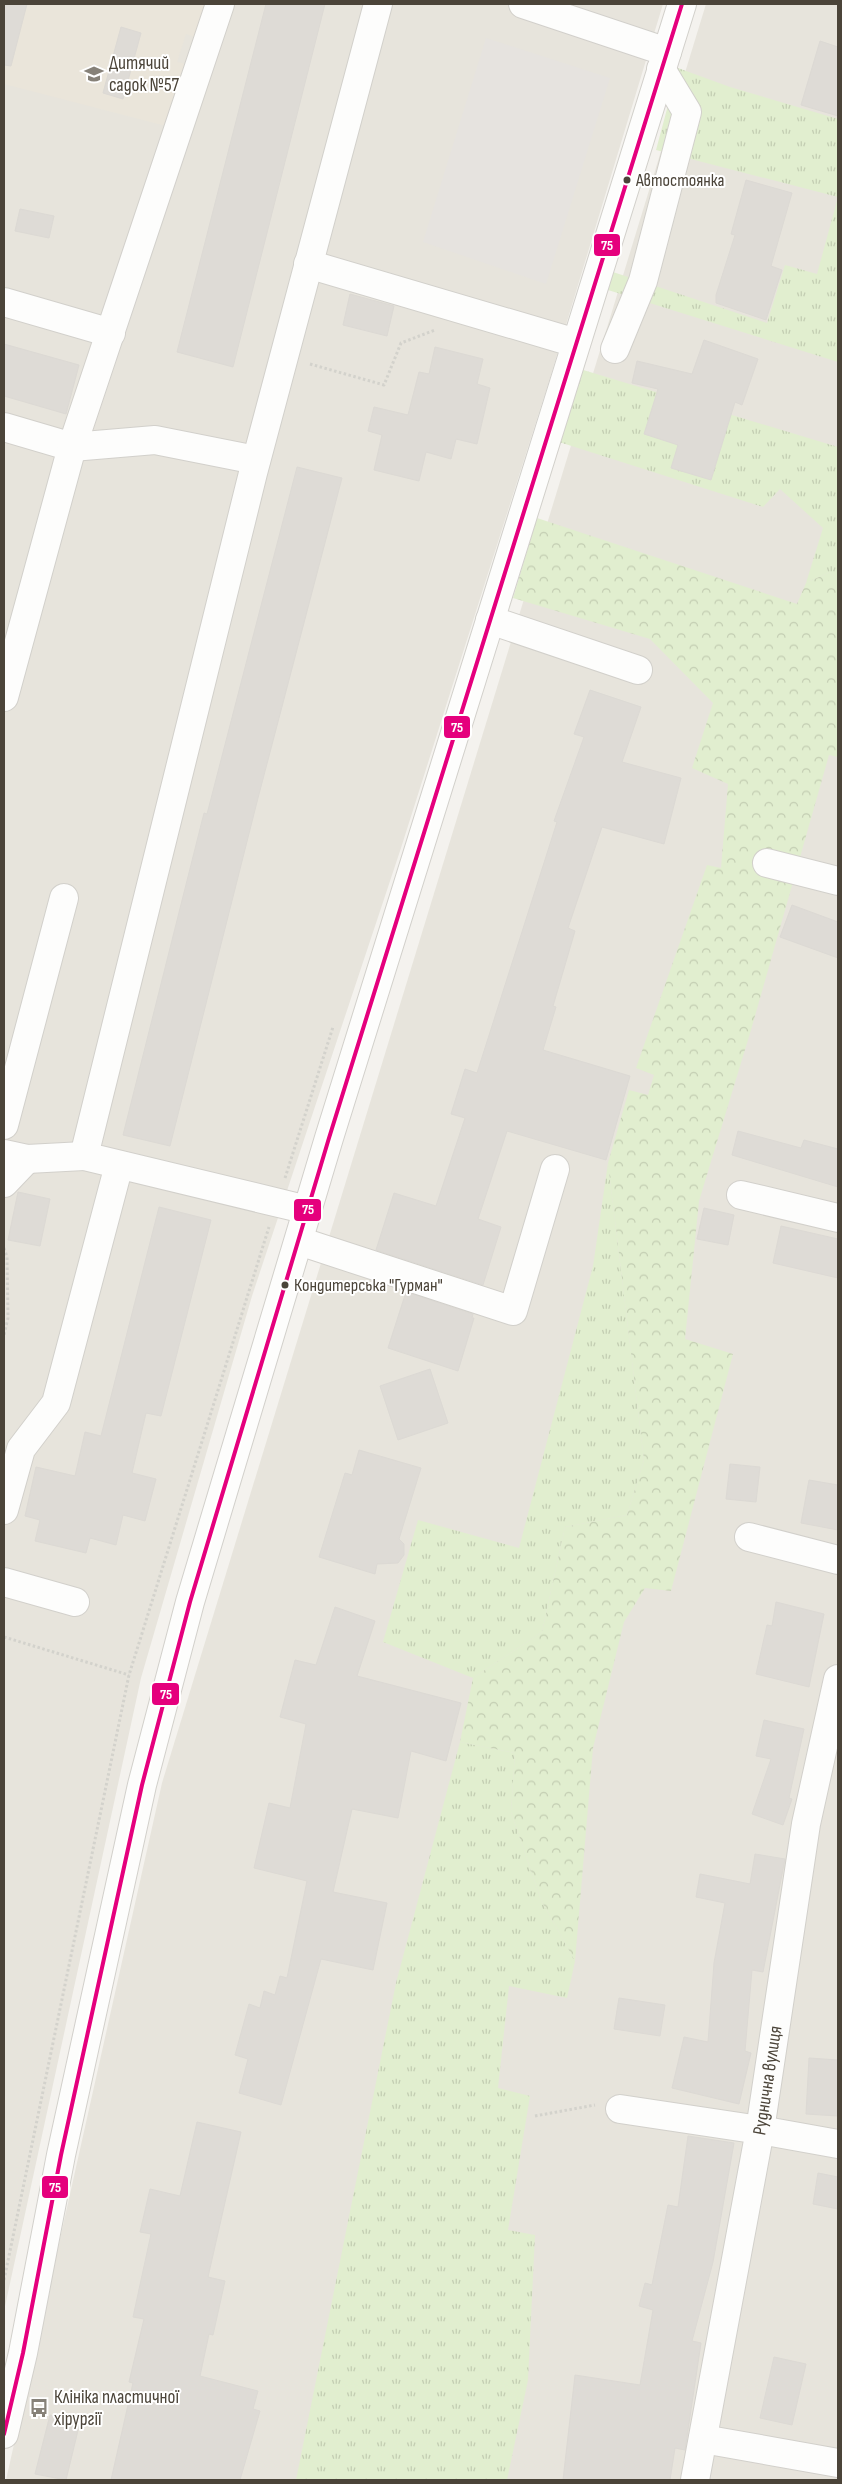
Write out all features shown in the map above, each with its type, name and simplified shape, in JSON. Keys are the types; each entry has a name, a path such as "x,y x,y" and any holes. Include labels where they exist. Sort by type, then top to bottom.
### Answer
{"street":[{"path":"4,697 72,447 220,4"},
{"path":"84,1156 256,460 378,4"},
{"path":"523,4 664,60 687,112 643,281 615,349"},
{"path":"4,2434 23,2353 62,2155 142,1785 190,1602 308,1210 682,4"},
{"path":"308,264 576,343"},
{"path":"4,302 111,333"},
{"path":"4,428 72,447 155,440 256,460"},
{"path":"490,620 638,670"},
{"path":"767,863 838,881"},
{"path":"4,1125 64,898"},
{"path":"4,1183 15,1157 84,1156 308,1210"},
{"path":"4,1510 21,1449 56,1403 120,1165"},
{"path":"299,1241 513,1311 555,1168"},
{"path":"741,1195 838,1218"},
{"path":"749,1537 838,1560"},
{"path":"4,1582 75,1602"},
{"name":"Руднична вулиця","path":"695,2480 760,2130 806,1824 838,1679"},
{"path":"620,2109 838,2144"},
{"path":"703,2439 838,2463"}],"path":[{"path":"284,356 384,385 400,343 478,314"},
{"path":"4,1248 7,1257 8,1318 4,1335"},
{"path":"4,1637 129,1675"},
{"path":"534,2116 599,2105 620,2109"}],"shaded area":[{"path":"4,4 663,4 549,381 401,848 252,1296 141,1678 4,2311"},
{"name":"Дитячий садок №57","path":"4,4 205,4 195,37 186,34 177,62 186,64 170,127 4,84"},
{"path":"706,4 838,4 838,2480 6,2480 162,1783"},
{"path":"486,38 610,78 546,284 423,242"}],"green space":[{"path":"678,68 730,87 838,119 838,197 656,150"},
{"path":"838,197 838,362 608,290 613,272 767,323 785,265 817,274"},
{"path":"580,369 838,447 838,582 830,572 806,583 823,528 780,489 763,507 559,442"},
{"path":"537,518 797,604 806,583 830,572 838,582 838,757 829,755 751,1030 699,1201 685,1339 733,1354 671,1591 645,1588 624,1622 593,1748 575,1961 541,1900 511,1812 515,1753 460,1742 473,1678 542,1632 565,1527 627,1515 644,1460 608,1163 629,1090 648,1095 654,1075 636,1068 707,865 721,868 728,784 692,768 713,703 650,639 513,598"},
{"path":"608,1163 644,1460 627,1515 565,1527 542,1632 473,1678 383,1642 418,1520 519,1548 593,1266"},
{"path":"460,1742 515,1753 511,1812 541,1900 575,1961 567,1998 509,1986 498,2088 530,2096 508,2230 535,2235 528,2380 507,2480 296,2480 396,1983"}],"building":[{"path":"4,4 27,4 11,66 4,65"},
{"path":"266,4 325,4 233,367 177,352"},
{"path":"121,27 141,33 123,99 103,93"},
{"path":"820,41 838,47 838,116 801,105"},
{"path":"746,180 792,193 771,266 782,270 766,320 716,303 716,295 735,235 731,234"},
{"path":"20,209 54,216 49,238 15,231"},
{"path":"350,294 394,306 387,336 343,325"},
{"path":"704,340 758,359 742,405 735,402 711,480 671,468 678,445 644,434 658,389 632,383 637,361 692,374"},
{"path":"4,344 79,365 66,414 4,396"},
{"path":"435,347 483,359 477,384 490,388 477,444 456,439 451,459 426,452 419,481 374,470 382,435 368,431 374,407 408,415 419,372 429,374"},
{"path":"297,467 342,478 258,798 170,1146 123,1135 204,813 207,814"},
{"path":"590,690 641,707 622,762 681,778 664,844 602,827 568,928 575,931 553,1006 556,1007 543,1050 630,1076 606,1160 507,1131 478,1219 501,1227 483,1285 376,1250 394,1193 436,1206 465,1118 451,1114 465,1069 477,1073 557,822 554,821 584,737 574,734"},
{"path":"792,905 838,922 838,958 780,937"},
{"path":"738,1131 801,1148 804,1140 838,1149 838,1187 732,1155"},
{"path":"18,1192 50,1199 40,1246 8,1240"},
{"path":"159,1207 211,1220 161,1416 146,1413 132,1473 156,1479 145,1521 123,1515 116,1545 90,1538 86,1553 35,1541 40,1520 25,1516 36,1467 75,1476 85,1432 101,1436"},
{"path":"704,1208 734,1215 728,1245 697,1239"},
{"path":"781,1226 838,1239 838,1278 773,1263"},
{"path":"406,1292 473,1314 472,1318 474,1318 458,1371 388,1348"},
{"path":"430,1369 448,1423 398,1440 380,1386"},
{"path":"359,1450 421,1468 399,1539 404,1544 404,1555 398,1563 377,1564 375,1574 319,1557 345,1473 352,1475"},
{"path":"730,1464 760,1467 756,1502 726,1499"},
{"path":"809,1480 838,1485 838,1530 801,1523"},
{"path":"776,1602 824,1614 809,1687 756,1674 767,1625 772,1626"},
{"path":"335,1607 375,1621 357,1676 461,1703 446,1761 411,1751 398,1818 352,1809 333,1892 387,1903 373,1970 321,1959 281,2105 239,2093 248,2059 235,2055 249,2004 260,2008 264,1991 275,1995 280,1976 287,1978 307,1881 254,1868 269,1803 290,1808 306,1724 280,1717 295,1660 316,1665"},
{"path":"764,1720 804,1729 789,1798 792,1799 783,1825 752,1814 771,1759 756,1756"},
{"path":"755,1854 785,1859 763,1972 752,1970 745,2051 751,2053 739,2104 672,2088 684,2037 708,2042 714,1963 725,1903 696,1897 700,1874 750,1884"},
{"path":"619,1998 665,2005 660,2036 614,2029"},
{"path":"809,2058 838,2060 838,2116 806,2114"},
{"path":"197,2122 241,2132 208,2277 225,2281 213,2335 209,2334 200,2376 258,2391 253,2409 260,2411 240,2480 111,2480 133,2383 129,2382 144,2319 133,2317 151,2234 140,2232 150,2189 180,2196"},
{"path":"688,2136 734,2143 713,2262 692,2341 701,2343 685,2450 675,2448 670,2480 563,2480 575,2375 640,2385 653,2310 639,2306 645,2283 652,2285 668,2205 678,2207"},
{"path":"818,2173 838,2177 838,2209 813,2204"},
{"path":"774,2357 806,2364 792,2425 760,2418"},
{"path":"50,2415 80,2422 66,2480 35,2474"}],"transit line":[{"name":"75","path":"4,2434 23,2353 61,2155 142,1785 190,1602 329,1138 682,4"}],"place":[{"name":"Дитячий садок №57","path":"94,74"},
{"name":"Автостоянка","path":"627,180"},
{"name":"Кондитерська \"Гурман\"","path":"285,1285"},
{"name":"Клініка пластичної хірургії","path":"39,2408"}]}
